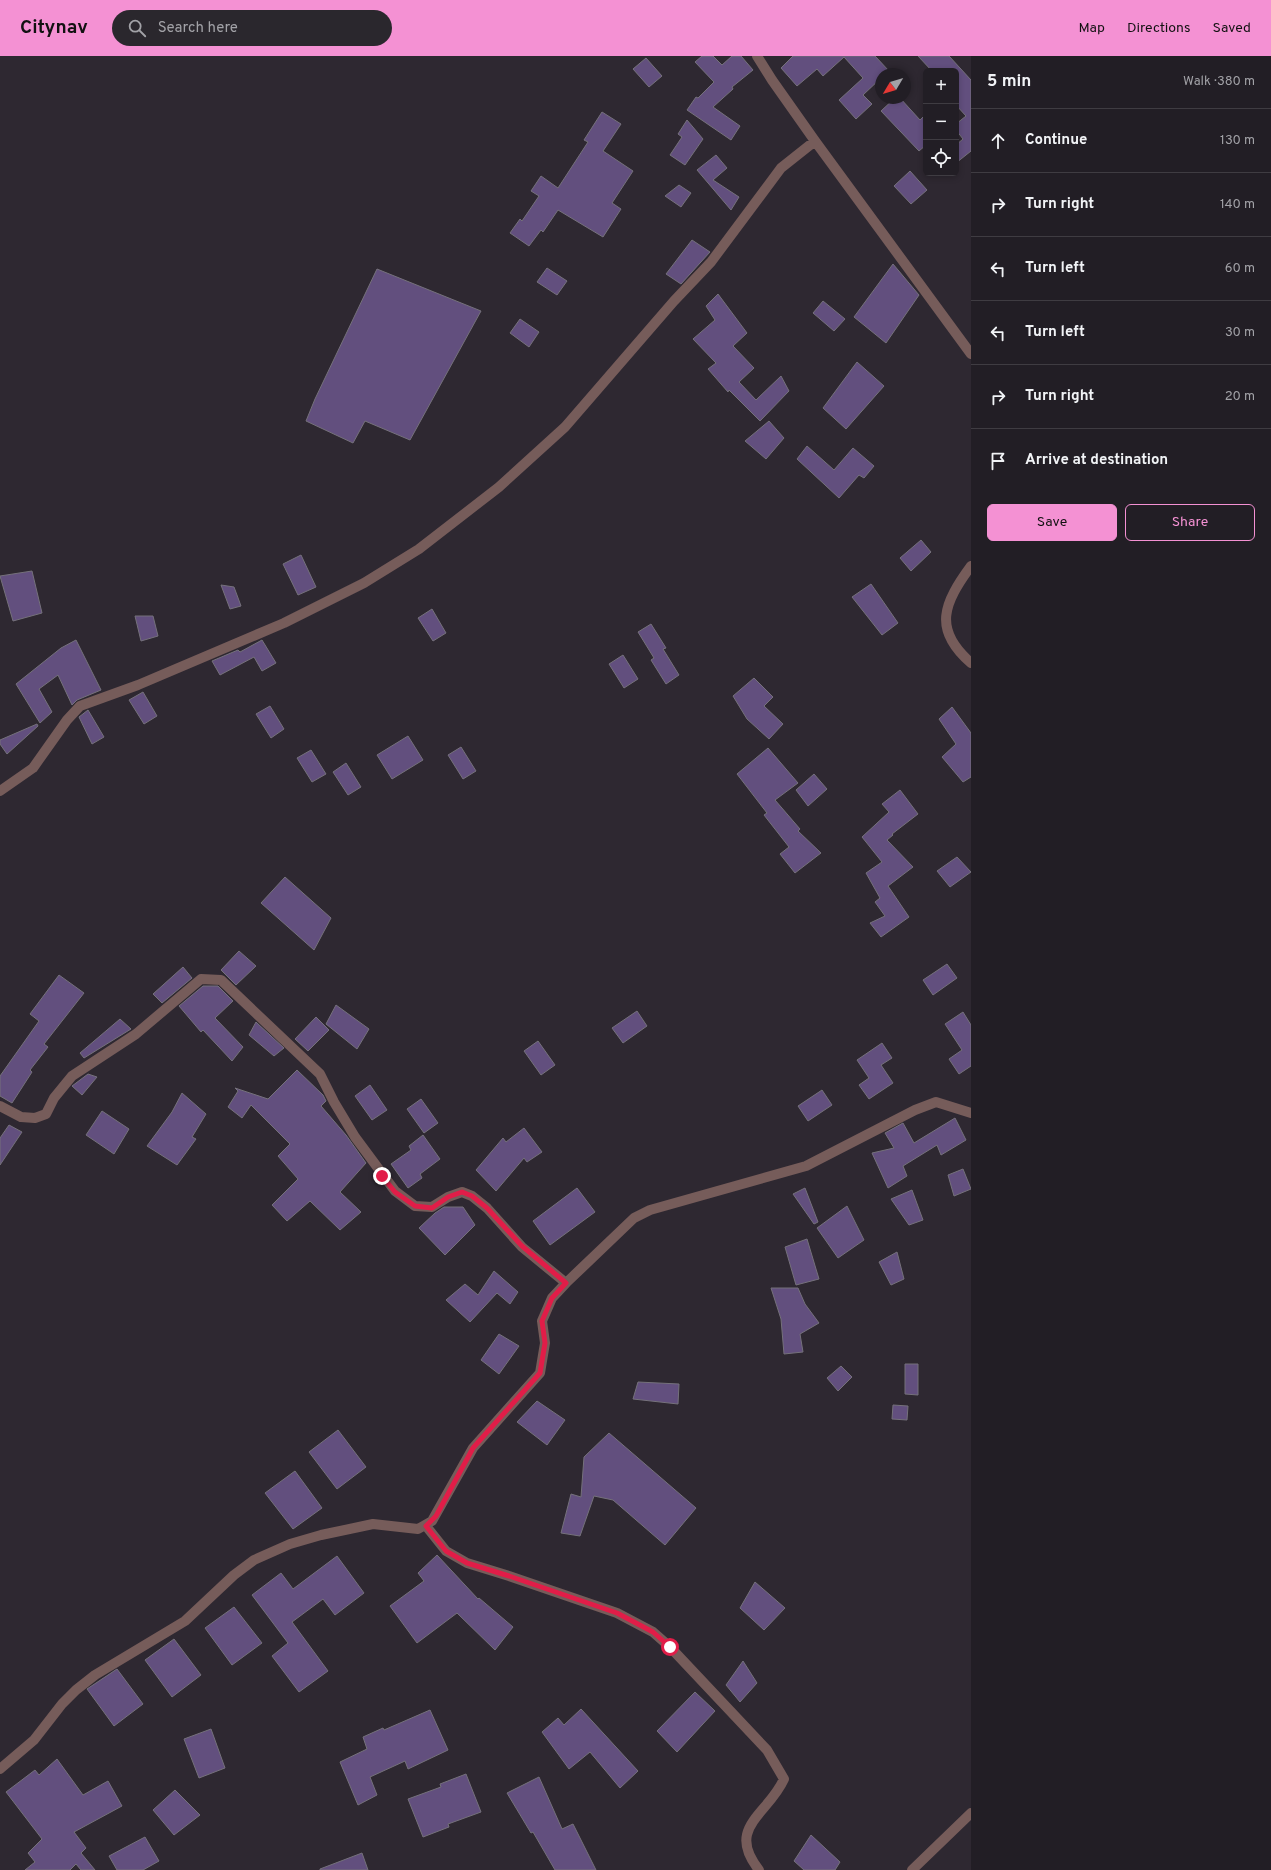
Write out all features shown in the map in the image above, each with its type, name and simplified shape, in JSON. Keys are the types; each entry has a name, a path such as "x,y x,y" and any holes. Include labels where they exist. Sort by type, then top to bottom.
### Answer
{"street":[{"path":"758,56 772,80 815,141 971,354"},
{"path":"0,791 33,768 67,720 80,706 138,685 284,623 364,583 419,549 498,487 565,427 674,301 710,262 781,168 815,141"},
{"path":"971,566 955,588 945,616 947,635 960,653 971,663"},
{"path":"0,1106 21,1117 36,1118 46,1114 54,1098 72,1076 136,1034 201,979 221,980 320,1074 334,1102 355,1137 395,1192 415,1206 432,1208 448,1197 462,1192 472,1196 487,1208 522,1246 566,1283"},
{"path":"0,1769 34,1740 62,1704 76,1690 95,1675 185,1621 234,1575 254,1560 290,1544 321,1535 373,1524 418,1529 426,1526 436,1516 473,1448 540,1373 545,1343 542,1321 552,1298 634,1218 650,1210 806,1166 915,1110 936,1102 971,1113"},
{"path":"426,1526 446,1551 467,1563 617,1613 653,1632 670,1647 767,1750 784,1779 779,1790 751,1824 746,1835 746,1849 759,1870"},
{"path":"912,1870 971,1813"}],"building":[{"path":"702,56 713,56 722,65 732,56 741,56 753,70 732,87 733,89 713,107 740,126 731,140 687,110 696,97 698,98 714,82 695,62"},
{"path":"793,56 875,56 886,68 875,68 875,84 863,95 872,104 856,119 839,100 863,78 844,57 823,76 817,69 797,86 781,68"},
{"path":"918,56 949,56 971,80 971,151 959,161 959,142 963,139 959,134 959,122 966,116 959,108 959,68 929,68"},
{"path":"646,58 662,76 649,87 633,69"},
{"path":"889,104 905,104 920,120 923,117 923,148 919,151 881,111"},
{"path":"602,112 621,124 603,151 633,171 612,203 621,209 603,237 558,210 543,232 541,230 529,246 510,233 520,219 522,221 539,196 531,191 541,176 558,188 588,142 584,140"},
{"path":"687,120 703,139 685,165 670,155 682,137 678,134"},
{"path":"716,155 727,168 713,180 739,197 731,210 697,170"},
{"path":"910,171 927,190 911,204 894,186"},
{"path":"679,185 691,193 681,207 665,196"},
{"path":"692,240 710,252 681,284 666,274"},
{"path":"893,264 919,295 886,343 854,317"},
{"path":"547,268 567,281 557,295 537,282"},
{"path":"377,269 481,311 410,440 365,421 353,443 306,421"},
{"path":"718,294 747,333 733,346 754,368 739,382 756,400 781,376 789,391 760,421 729,390 728,392 708,369 716,363 693,339 715,320 706,306"},
{"path":"823,301 845,319 834,331 813,313"},
{"path":"520,319 539,332 529,347 510,333"},
{"path":"857,362 884,386 846,429 823,408"},
{"path":"769,421 784,438 766,459 745,441"},
{"path":"807,446 834,470 853,448 874,466 864,478 859,475 839,498 797,459"},
{"path":"921,540 931,552 911,571 900,558"},
{"path":"301,555 316,587 298,595 283,564"},
{"path":"32,571 42,613 13,621 0,576"},
{"path":"871,584 898,623 882,635 852,597"},
{"path":"221,585 234,587 241,606 230,609"},
{"path":"432,609 446,633 433,641 418,618"},
{"path":"135,616 153,616 158,636 141,641"},
{"path":"651,624 666,648 663,649 679,675 666,684 651,660 654,658 638,632"},
{"path":"76,640 101,690 77,700 72,705 58,675 39,689 52,712 40,723 16,684 61,648"},
{"path":"262,640 276,663 262,671 254,657 220,675 212,661 238,650 240,652"},
{"path":"623,655 638,679 624,688 609,664"},
{"path":"754,678 773,697 764,706 783,724 769,739 747,719 733,696"},
{"path":"143,692 157,716 144,724 129,700"},
{"path":"270,706 284,729 271,738 256,714"},
{"path":"952,707 971,733 971,777 963,782 942,757 956,744 939,719"},
{"path":"88,710 104,737 92,744 79,717"},
{"path":"37,724 38,726 7,754 0,744 0,740"},
{"path":"408,736 423,760 392,779 377,755"},
{"path":"461,747 476,771 463,779 448,755"},
{"path":"768,748 798,783 775,800 800,829 798,831 821,853 795,873 780,854 789,847 764,815 767,813 737,774"},
{"path":"311,750 326,774 312,782 297,758"},
{"path":"346,763 361,787 348,795 333,772"},
{"path":"814,774 827,789 808,806 796,790"},
{"path":"900,790 918,814 892,834 893,835 887,840 913,867 888,886 909,917 881,937 870,923 885,916 875,902 880,898 866,873 882,862 862,837 889,812 882,804"},
{"path":"957,857 971,872 950,887 937,871"},
{"path":"285,877 331,918 314,950 261,903"},
{"path":"239,951 256,966 236,985 221,970"},
{"path":"947,964 957,978 933,995 923,980"},
{"path":"183,967 192,978 162,1003 153,994"},
{"path":"59,975 84,993 44,1044 48,1047 30,1070 32,1072 12,1103 0,1096 0,1076 39,1021 30,1014"},
{"path":"203,986 218,986 233,1001 215,1018 243,1047 232,1061 203,1030 201,1032 179,1006"},
{"path":"336,1005 369,1029 357,1049 326,1024"},
{"path":"637,1011 647,1026 623,1043 612,1028"},
{"path":"963,1012 971,1025 971,1066 959,1074 949,1059 962,1050 945,1024"},
{"path":"316,1017 329,1030 308,1051 295,1039"},
{"path":"120,1019 131,1029 84,1058 80,1053"},
{"path":"256,1022 284,1048 274,1056 249,1035"},
{"path":"538,1041 555,1065 541,1075 524,1051"},
{"path":"882,1043 892,1058 881,1065 893,1083 869,1099 859,1085 869,1078 857,1060"},
{"path":"297,1070 323,1095 326,1101 321,1106 346,1135 366,1163 340,1192 361,1212 340,1230 310,1201 287,1221 272,1205 298,1179 278,1156 290,1144 251,1105 242,1118 228,1107 238,1091 235,1088 268,1099"},
{"path":"88,1074 97,1077 82,1095 72,1086"},
{"path":"370,1085 387,1110 372,1120 355,1096"},
{"path":"822,1090 832,1105 808,1121 798,1106"},
{"path":"182,1093 206,1114 192,1137 196,1139 177,1165 147,1146 172,1112"},
{"path":"421,1099 438,1123 424,1133 407,1109"},
{"path":"102,1111 129,1129 114,1154 86,1135"},
{"path":"955,1118 966,1140 941,1155 937,1145 903,1166 907,1176 888,1188 872,1153 894,1148 885,1133 903,1123 914,1143"},
{"path":"9,1125 22,1132 0,1165 0,1138"},
{"path":"524,1128 542,1152 527,1162 524,1158 496,1191 476,1170 503,1138 506,1142"},
{"path":"423,1135 440,1159 420,1174 422,1178 408,1188 391,1164 411,1150 409,1146"},
{"path":"963,1169 971,1189 954,1196 948,1175"},
{"path":"577,1188 595,1212 550,1245 533,1221"},
{"path":"805,1188 818,1222 814,1224 793,1194"},
{"path":"912,1190 923,1220 909,1225 891,1199"},
{"path":"847,1206 864,1240 838,1258 817,1228"},
{"path":"444,1207 463,1207 475,1225 445,1255 419,1228"},
{"path":"807,1239 819,1279 796,1285 785,1247"},
{"path":"897,1252 904,1279 891,1285 879,1262"},
{"path":"494,1271 518,1292 510,1304 497,1293 470,1322 446,1300 465,1284 478,1295"},
{"path":"771,1288 798,1288 805,1304 819,1323 800,1334 803,1352 784,1354 781,1319"},
{"path":"499,1334 519,1346 499,1374 481,1360"},
{"path":"905,1364 918,1364 918,1395 905,1394"},
{"path":"841,1366 852,1377 838,1391 827,1378"},
{"path":"638,1382 679,1384 678,1404 633,1399"},
{"path":"537,1401 565,1420 547,1445 517,1422"},
{"path":"893,1405 908,1406 907,1420 892,1419"},
{"path":"338,1430 366,1467 337,1489 309,1452"},
{"path":"609,1433 696,1508 665,1545 613,1500 594,1496 580,1536 561,1533 571,1494 581,1497 584,1457"},
{"path":"295,1471 322,1508 293,1529 265,1493"},
{"path":"437,1555 478,1599 479,1598 513,1627 495,1650 457,1613 417,1643 390,1606 424,1581 418,1573"},
{"path":"337,1556 364,1593 335,1615 323,1599 292,1622 328,1671 299,1692 272,1656 288,1643 252,1595 281,1573 293,1589"},
{"path":"755,1582 785,1608 764,1630 740,1608"},
{"path":"234,1607 262,1643 232,1665 205,1628"},
{"path":"174,1639 201,1675 172,1697 145,1660"},
{"path":"743,1661 757,1683 740,1702 726,1685"},
{"path":"117,1669 143,1704 114,1726 87,1689"},
{"path":"695,1692 715,1711 677,1752 657,1731"},
{"path":"581,1709 638,1771 620,1788 590,1752 569,1769 542,1732 558,1718 564,1725"},
{"path":"430,1710 448,1750 408,1769 405,1761 370,1777 377,1795 358,1805 340,1762 367,1749 363,1737 383,1728 384,1730"},
{"path":"211,1729 225,1768 199,1778 184,1739"},
{"path":"57,1759 83,1795 108,1781 122,1806 74,1832 86,1848 81,1853 95,1870 81,1870 76,1864 70,1870 25,1870 35,1862 28,1853 42,1839 6,1792 35,1770 39,1775"},
{"path":"466,1774 481,1812 448,1824 449,1827 423,1837 408,1799 441,1787 440,1784"},
{"path":"539,1777 562,1829 573,1824 596,1870 555,1870 533,1832 531,1833 507,1793"},
{"path":"175,1790 200,1815 174,1835 153,1810"},
{"path":"811,1835 840,1862 835,1870 804,1870 794,1861"},
{"path":"145,1837 159,1861 143,1870 117,1870 109,1856"},
{"path":"362,1853 368,1870 320,1870 320,1869"}],"route":[{"path":"382,1176 395,1192 415,1206 432,1208 448,1197 462,1192 472,1196 487,1208 522,1246 566,1283 552,1298 542,1321 545,1343 540,1373 509,1410 473,1448 436,1516 426,1526 446,1551 467,1563 617,1613 653,1632 670,1647"}]}
